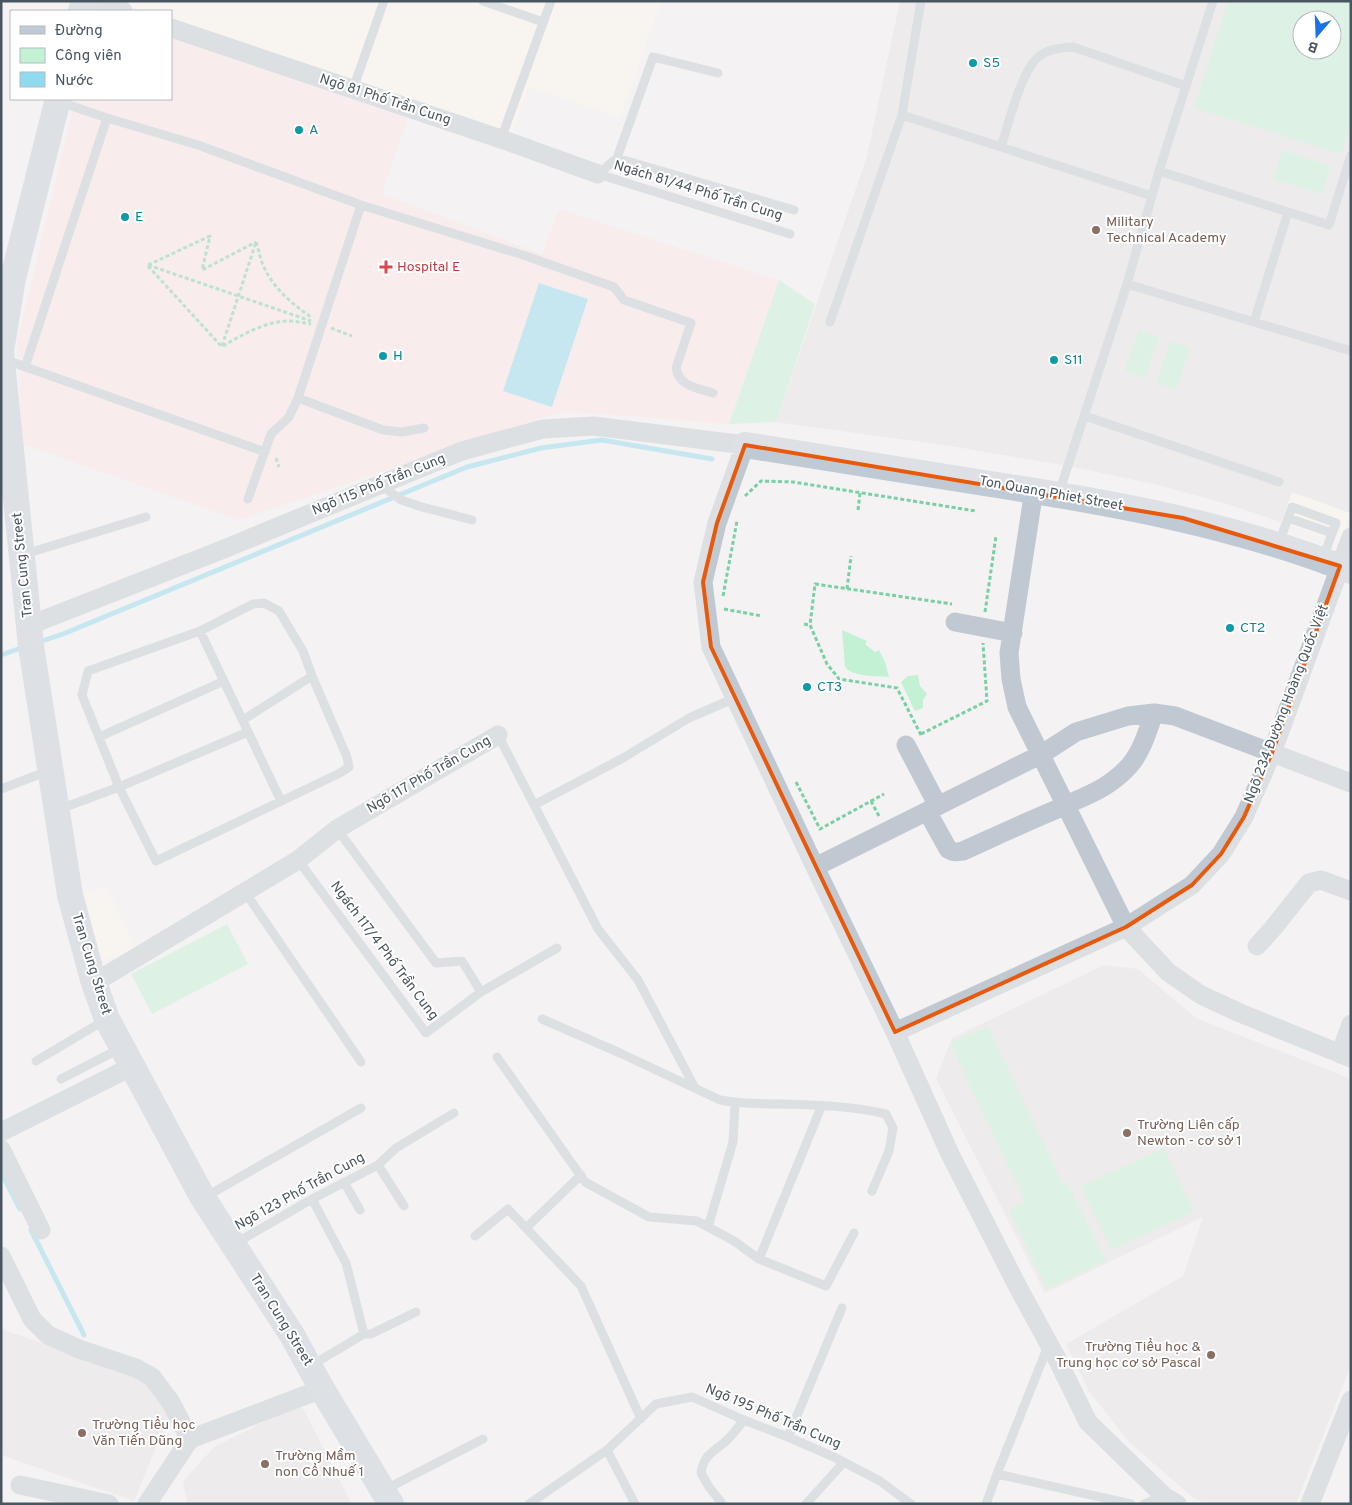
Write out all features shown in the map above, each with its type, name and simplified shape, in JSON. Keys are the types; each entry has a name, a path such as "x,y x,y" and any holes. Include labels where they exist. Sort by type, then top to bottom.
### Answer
{"main road":[{"name":"Tran Cung Street","path":"57,100 7,272 1,352 8,372 30,634 70,895 94,983 107,1018 203,1198 292,1335 387,1497"},
{"name":"Ton Quang Phiet Street","path":"745,445 1046,492 1183,518 1278,545 1338,566"}],"street":[{"path":"93,1 120,10"},
{"name":"Ngõ 81 Phố Trần Cung","path":"172,28 501,139 598,174"},
{"name":"Ngõ 115 Phố Trần Cung","path":"30,634 224,549 386,489 462,451 543,429 594,426 745,445"},
{"path":"745,445 717,523 704,582 716,610 711,647 895,1032 950,1154 1018,1290 1049,1344 1088,1422 1171,1500"},
{"path":"1046,492 1012,633 1009,653 1011,679 1018,707 1126,927 1168,972 1201,994 1240,1013 1345,1056 1351,1024"},
{"name":"Ngõ 234 Đường Hoàng Quốc Việt","path":"895,1032 1126,927 1192,885 1221,854 1244,817 1272,753 1338,566 1342,535"},
{"path":"957,614 984,619 1012,633"},
{"path":"906,745 948,849 952,852 958,852 1087,796 1110,783 1132,763 1144,740 1154,713"},
{"path":"815,867 1042,754 1076,732 1128,716 1154,713 1176,716 1351,782"},
{"name":"Ngõ 117 Phố Trần Cung","path":"94,983 298,860 337,829 498,735"},
{"path":"1257,946 1309,883 1321,880 1351,891"},
{"path":"1,1132 128,1056"},
{"path":"1,1149 41,1230"},
{"path":"1,1256 32,1319 48,1335 79,1349 136,1368 152,1377 170,1401 190,1439"},
{"path":"147,1504 190,1439 316,1378"},
{"path":"1310,1504 1351,1400"},
{"path":"20,1485 110,1504"}],"lane":[{"path":"353,89 384,1"},
{"path":"483,1 543,22"},
{"path":"501,139 551,1"},
{"path":"830,322 902,115 922,1"},
{"path":"1046,492 1085,416 1213,1"},
{"path":"1001,147 1026,72 1037,57 1054,49 1073,47 1186,86"},
{"path":"598,174 617,158 653,57 718,73"},
{"path":"57,100 107,118 198,144 361,205 523,255 614,287 624,300 691,323 676,368 677,376 683,383 713,393"},
{"path":"902,115 1152,196"},
{"path":"107,118 8,372 265,452"},
{"path":"1159,171 1329,224 1349,168 1351,156"},
{"path":"617,158 794,210"},
{"name":"Ngách 81/44 Phố Trần Cung","path":"598,174 790,234"},
{"path":"248,498 271,434 289,417 298,398 361,205"},
{"path":"1254,322 1288,212"},
{"path":"1127,284 1351,351"},
{"path":"298,398 383,430 402,432 424,428"},
{"path":"1085,416 1279,482"},
{"path":"386,489 401,500 472,520"},
{"path":"1278,545 1292,507 1336,524 1342,535"},
{"path":"22,555 146,518"},
{"path":"253,604 264,604 279,611 302,651 347,757 349,767 156,860 119,787 82,695 88,671 200,630 253,604"},
{"path":"200,630 281,801"},
{"path":"243,720 312,676"},
{"path":"99,737 224,681"},
{"path":"534,805 622,758 689,718 734,698"},
{"path":"57,810 119,787 248,732"},
{"name":"Ngõ 117 Phố Trần Cung","path":"498,735 598,929 638,980 695,1088"},
{"path":"1,789 50,770"},
{"path":"337,829 436,963 462,961 482,992"},
{"name":"Ngách 117/4 Phố Trần Cung","path":"298,860 426,1034 482,992 557,948"},
{"path":"245,892 361,1062"},
{"path":"36,1061 107,1018"},
{"path":"542,1019 720,1100 736,1103 864,1108 886,1114 893,1128 889,1151 872,1191"},
{"path":"61,1079 128,1056"},
{"path":"497,1057 585,1182 649,1217 697,1221 734,1241 759,1259 826,1286 854,1233"},
{"path":"708,1227 733,1142 736,1103"},
{"path":"759,1259 822,1105"},
{"path":"203,1198 360,1108"},
{"name":"Ngõ 123 Phố Trần Cung","path":"234,1245 312,1199 378,1165 396,1148 454,1114"},
{"path":"378,1165 404,1206"},
{"path":"526,1228 581,1175"},
{"path":"344,1182 360,1210"},
{"path":"312,1199 346,1263 364,1334"},
{"path":"474,1236 508,1209 581,1286 641,1419"},
{"path":"788,1437 842,1308"},
{"path":"316,1378 364,1334 371,1334 416,1312"},
{"path":"986,1504 1049,1344"},
{"name":"Ngõ 195 Phố Trần Cung","path":"529,1504 607,1450 656,1404 692,1397 844,1462 880,1481 911,1504"},
{"path":"721,1502 701,1473 703,1462 726,1441 744,1420"},
{"path":"387,1497 483,1439"},
{"path":"607,1450 634,1503"},
{"path":"806,1504 844,1462"},
{"path":"997,1474 1131,1504"},
{"path":"1144,1504 1171,1500"}],"path":[{"path":"148,265 210,236 202,270 256,242"},
{"path":"256,242 263,266 274,284 294,305 322,325"},
{"path":"222,346 256,242"},
{"path":"148,265 352,336"},
{"path":"148,265 222,346"},
{"path":"222,346 245,333 270,324 290,321 322,325"},
{"path":"742,499 761,481 793,482 976,511"},
{"path":"858,510 860,493"},
{"path":"738,518 716,610 762,616"},
{"path":"957,614 847,589 815,584 810,625 827,664 839,679 897,688 920,734 987,701 984,619 996,536"},
{"path":"847,589 852,556"},
{"path":"976,608 984,619"},
{"path":"804,624 810,625"},
{"path":"793,777 820,829 884,794"}],"highlighted area":[{"path":"745,445 1183,518 1340,566 1272,753 1244,817 1221,854 1192,885 1126,927 895,1032 711,647 703,582 717,523"}],"shaded area":[{"path":"114,1 661,1 620,118 528,87 512,135 172,21 172,10 140,10"},
{"name":"Military Technical Academy","path":"900,1 1351,1 1350,513 1292,492 1281,522 1227,504 1154,484 1068,466 950,446 776,422 867,156"},
{"name":"Hospital E","path":"172,38 408,118 382,194 542,254 559,209 779,280 729,424 563,411 238,520 22,444 17,343 75,100 172,100"},
{"path":"1292,492 1350,513 1340,543 1281,522"},
{"path":"107,887 135,947 116,957 98,960 83,893"},
{"path":"1104,965 1138,969 1196,1018 1351,1079 1351,1365 1296,1504 1206,1504 1192,1497 1128,1441 1088,1390 1066,1344 1183,1276 1203,1217 1045,1293 936,1079 952,1038"},
{"name":"Trường Tiểu học Văn Tiến Dũng","path":"1,1329 143,1377 171,1411 134,1501 1,1455"},
{"name":"Trường Mầm non Cổ Nhuế 1","path":"303,1408 352,1504 187,1504 183,1481 214,1447 282,1412"}],"green space":[{"path":"1228,1 1351,1 1351,123 1341,154 1194,108"},
{"path":"1282,150 1331,166 1322,194 1273,179"},
{"path":"779,280 815,304 776,422 729,424"},
{"path":"1139,330 1159,337 1145,378 1124,371"},
{"path":"1170,341 1190,348 1176,390 1156,383"},
{"path":"842,630 867,641 865,644 875,652 879,650 889,677 854,673 845,667"},
{"path":"918,675 920,686 927,694 923,700 923,708 915,711 901,682 908,676"},
{"path":"227,924 248,964 152,1014 131,974"},
{"path":"988,1026 1063,1184 1067,1182 1106,1261 1047,1289 1009,1210 1025,1202 950,1043"},
{"path":"1164,1148 1194,1212 1111,1250 1081,1186"}],"water":[{"path":"539,283 588,299 552,407 503,391"}],"waterway":[{"path":"39,642 63,634 467,467 541,448 602,440 712,459"},
{"path":"1,655 24,647"},
{"path":"1,1172 20,1209"},
{"path":"31,1230 84,1335"}],"place":[{"name":"S5","path":"973,63"},
{"name":"A","path":"299,130"},
{"name":"E","path":"125,217"},
{"name":"Military Technical Academy","path":"1096,230"},
{"name":"Hospital E","path":"386,267"},
{"name":"H","path":"383,356"},
{"name":"S11","path":"1054,360"},
{"name":"CT2","path":"1230,628"},
{"name":"CT3","path":"807,687"},
{"name":"Trường Liên cấp Newton - cơ sở 1","path":"1127,1133"},
{"name":"Trường Tiểu học & Trung học cơ sở Pascal","path":"1211,1355"},
{"name":"Trường Tiểu học Văn Tiến Dũng","path":"82,1433"},
{"name":"Trường Mầm non Cổ Nhuế 1","path":"265,1464"}]}
